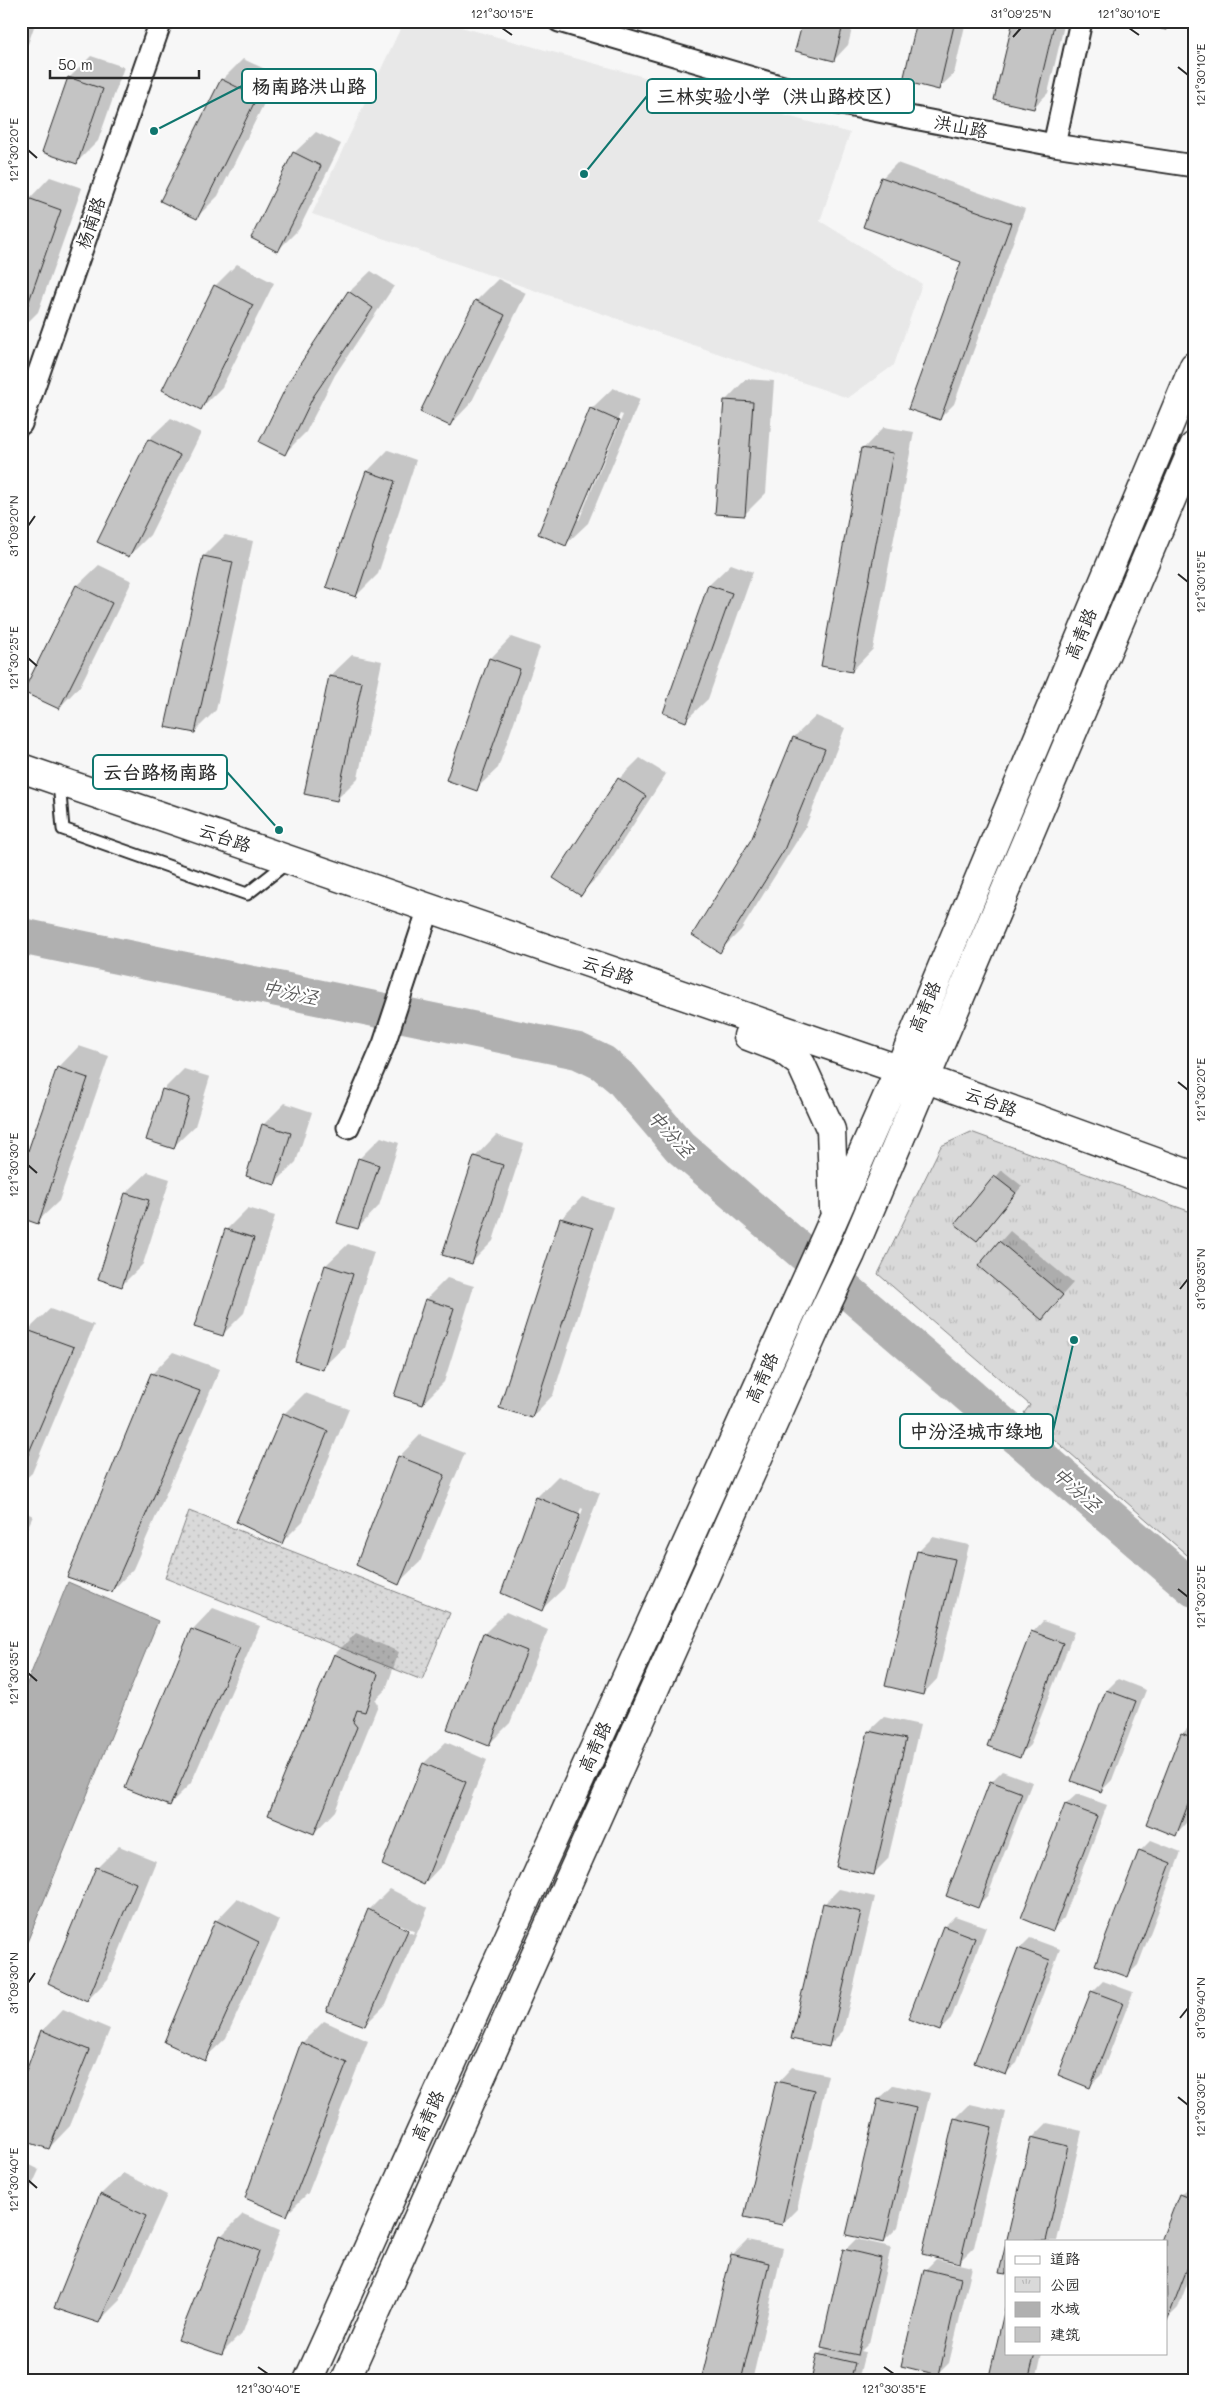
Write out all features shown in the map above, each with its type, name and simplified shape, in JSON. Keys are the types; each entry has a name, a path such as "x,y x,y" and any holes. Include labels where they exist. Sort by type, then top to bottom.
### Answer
{"main road":[{"name":"高青路","path":"308,2381 796,1305 899,1070 1194,366"},
{"name":"高青路","path":"345,2381 820,1319 851,1254 927,1080 1194,446"},
{"name":"云台路","path":"21,768 899,1070 1194,1176"},
{"path":"685,996 709,1022 782,1049 800,1064 831,1130 830,1226"}],"street":[{"name":"杨南路","path":"21,424 161,21"},
{"name":"洪山路","path":"559,21 837,103 1054,145 1194,166"},
{"path":"1054,145 1081,21"},
{"path":"348,1127 384,1044 406,983 429,908"}],"lane":[{"path":"58,780 63,829 247,894 290,860"}],"shaded area":[{"path":"404,21 439,21 850,133 820,221 922,284 894,365 848,398 312,214"}],"green space":[{"path":"971,1132 1194,1213 1194,1561 1024,1413 1030,1405 878,1274 941,1146"},
{"path":"189,1511 450,1613 422,1680 165,1578"}],"water":[{"path":"68,1582 158,1621 21,1957 21,1698"}],"building":[{"path":"803,21 844,21 834,61 795,51"},
{"path":"917,21 955,21 939,90 903,81"},
{"path":"1013,21 1055,21 1034,109 994,100"},
{"path":"1128,21 1168,21 1166,30"},
{"path":"68,77 103,89 77,164 42,152"},
{"path":"221,79 257,97 197,219 160,201"},
{"path":"293,152 321,166 278,252 251,238"},
{"path":"881,177 1011,223 940,420 908,409 961,262 863,227"},
{"path":"28,198 61,210 21,324 21,216"},
{"path":"214,285 253,305 201,410 162,390"},
{"path":"348,291 373,308 313,397 285,455 259,442 289,381"},
{"path":"475,300 505,315 450,426 420,412"},
{"path":"724,400 753,402 745,516 715,514"},
{"path":"590,408 619,421 566,546 538,534"},
{"path":"148,439 180,455 129,557 97,542"},
{"path":"861,448 893,453 852,672 821,666"},
{"path":"366,471 395,481 356,597 326,587"},
{"path":"203,556 233,562 195,733 165,727"},
{"path":"76,585 112,603 59,709 23,692"},
{"path":"708,585 732,593 686,722 663,713"},
{"path":"489,658 520,669 477,791 446,780"},
{"path":"329,676 362,682 337,801 304,794"},
{"path":"793,737 825,749 784,850 720,953 692,935 752,838"},
{"path":"618,778 646,796 581,896 553,878"},
{"path":"57,1067 88,1078 38,1224 21,1218 21,1171"},
{"path":"162,1089 190,1098 174,1149 146,1140"},
{"path":"262,1124 291,1133 275,1185 246,1176"},
{"path":"474,1156 503,1165 472,1264 442,1255"},
{"path":"358,1158 379,1165 358,1229 337,1223"},
{"path":"994,1176 1016,1193 977,1241 955,1224"},
{"path":"125,1193 149,1200 122,1287 98,1279"},
{"path":"560,1218 593,1228 532,1418 499,1408"},
{"path":"225,1229 254,1238 223,1336 194,1327"},
{"path":"999,1241 1063,1295 1042,1320 978,1266"},
{"path":"325,1265 353,1274 323,1370 295,1361"},
{"path":"425,1299 454,1308 423,1405 394,1396"},
{"path":"27,1330 74,1347 21,1471 21,1345"},
{"path":"151,1373 200,1391 112,1592 67,1577"},
{"path":"283,1413 328,1431 282,1544 236,1522"},
{"path":"398,1456 445,1475 399,1585 356,1565"},
{"path":"536,1497 580,1515 542,1611 501,1593"},
{"path":"917,1551 955,1559 923,1695 885,1686"},
{"path":"191,1629 240,1648 170,1806 125,1788"},
{"path":"1031,1631 1063,1643 1020,1758 987,1746"},
{"path":"483,1633 527,1651 489,1746 447,1729"},
{"path":"334,1654 378,1674 365,1712 357,1710 353,1722 357,1727 314,1834 268,1815"},
{"path":"1106,1690 1136,1701 1101,1792 1071,1781"},
{"path":"868,1731 906,1739 874,1875 836,1867"},
{"path":"1181,1733 1194,1738 1194,1789 1176,1836 1146,1824"},
{"path":"423,1763 466,1782 424,1885 382,1865"},
{"path":"990,1781 1022,1793 978,1908 946,1896"},
{"path":"1065,1804 1097,1816 1053,1931 1021,1918"},
{"path":"1139,1850 1171,1863 1128,1977 1095,1965"},
{"path":"96,1867 136,1883 87,2002 48,1983"},
{"path":"823,1903 861,1912 829,2047 791,2039"},
{"path":"368,1909 408,1930 365,2026 326,2011"},
{"path":"215,1920 259,1942 205,2061 164,2042"},
{"path":"943,1926 975,1938 940,2031 908,2019"},
{"path":"1018,1948 1050,1960 1006,2075 974,2063"},
{"path":"1091,1991 1123,2003 1090,2088 1058,2075"},
{"path":"41,2030 89,2050 49,2149 21,2140 21,2085"},
{"path":"301,2042 347,2063 287,2216 245,2198"},
{"path":"776,2081 814,2090 782,2225 744,2217"},
{"path":"878,2099 916,2108 884,2243 846,2235"},
{"path":"954,2118 992,2127 960,2263 922,2254"},
{"path":"1031,2137 1068,2146 1046,2240 1007,2240"},
{"path":"100,2194 146,2216 99,2323 54,2308"},
{"path":"1179,2194 1194,2200 1194,2251 1168,2318 1168,2240 1161,2240"},
{"path":"220,2235 259,2251 222,2355 178,2340"},
{"path":"1005,2247 1005,2274 999,2273"},
{"path":"843,2249 881,2258 858,2355 821,2347"},
{"path":"731,2254 769,2263 741,2381 701,2381"},
{"path":"924,2269 961,2278 939,2375 901,2366"},
{"path":"1005,2308 1005,2354 1035,2354 1028,2381 988,2381"},
{"path":"817,2354 855,2363 850,2381 811,2381"}],"waterway":[{"name":"中汾泾","path":"21,936 578,1051 603,1063 622,1079 680,1147 1194,1589"}],"place":[{"name":"杨南路洪山路","path":"154,131"},
{"name":"三林实验小学（洪山路校区）","path":"584,174"},
{"name":"云台路杨南路","path":"279,830"},
{"name":"中汾泾城市绿地","path":"1074,1340"}]}
